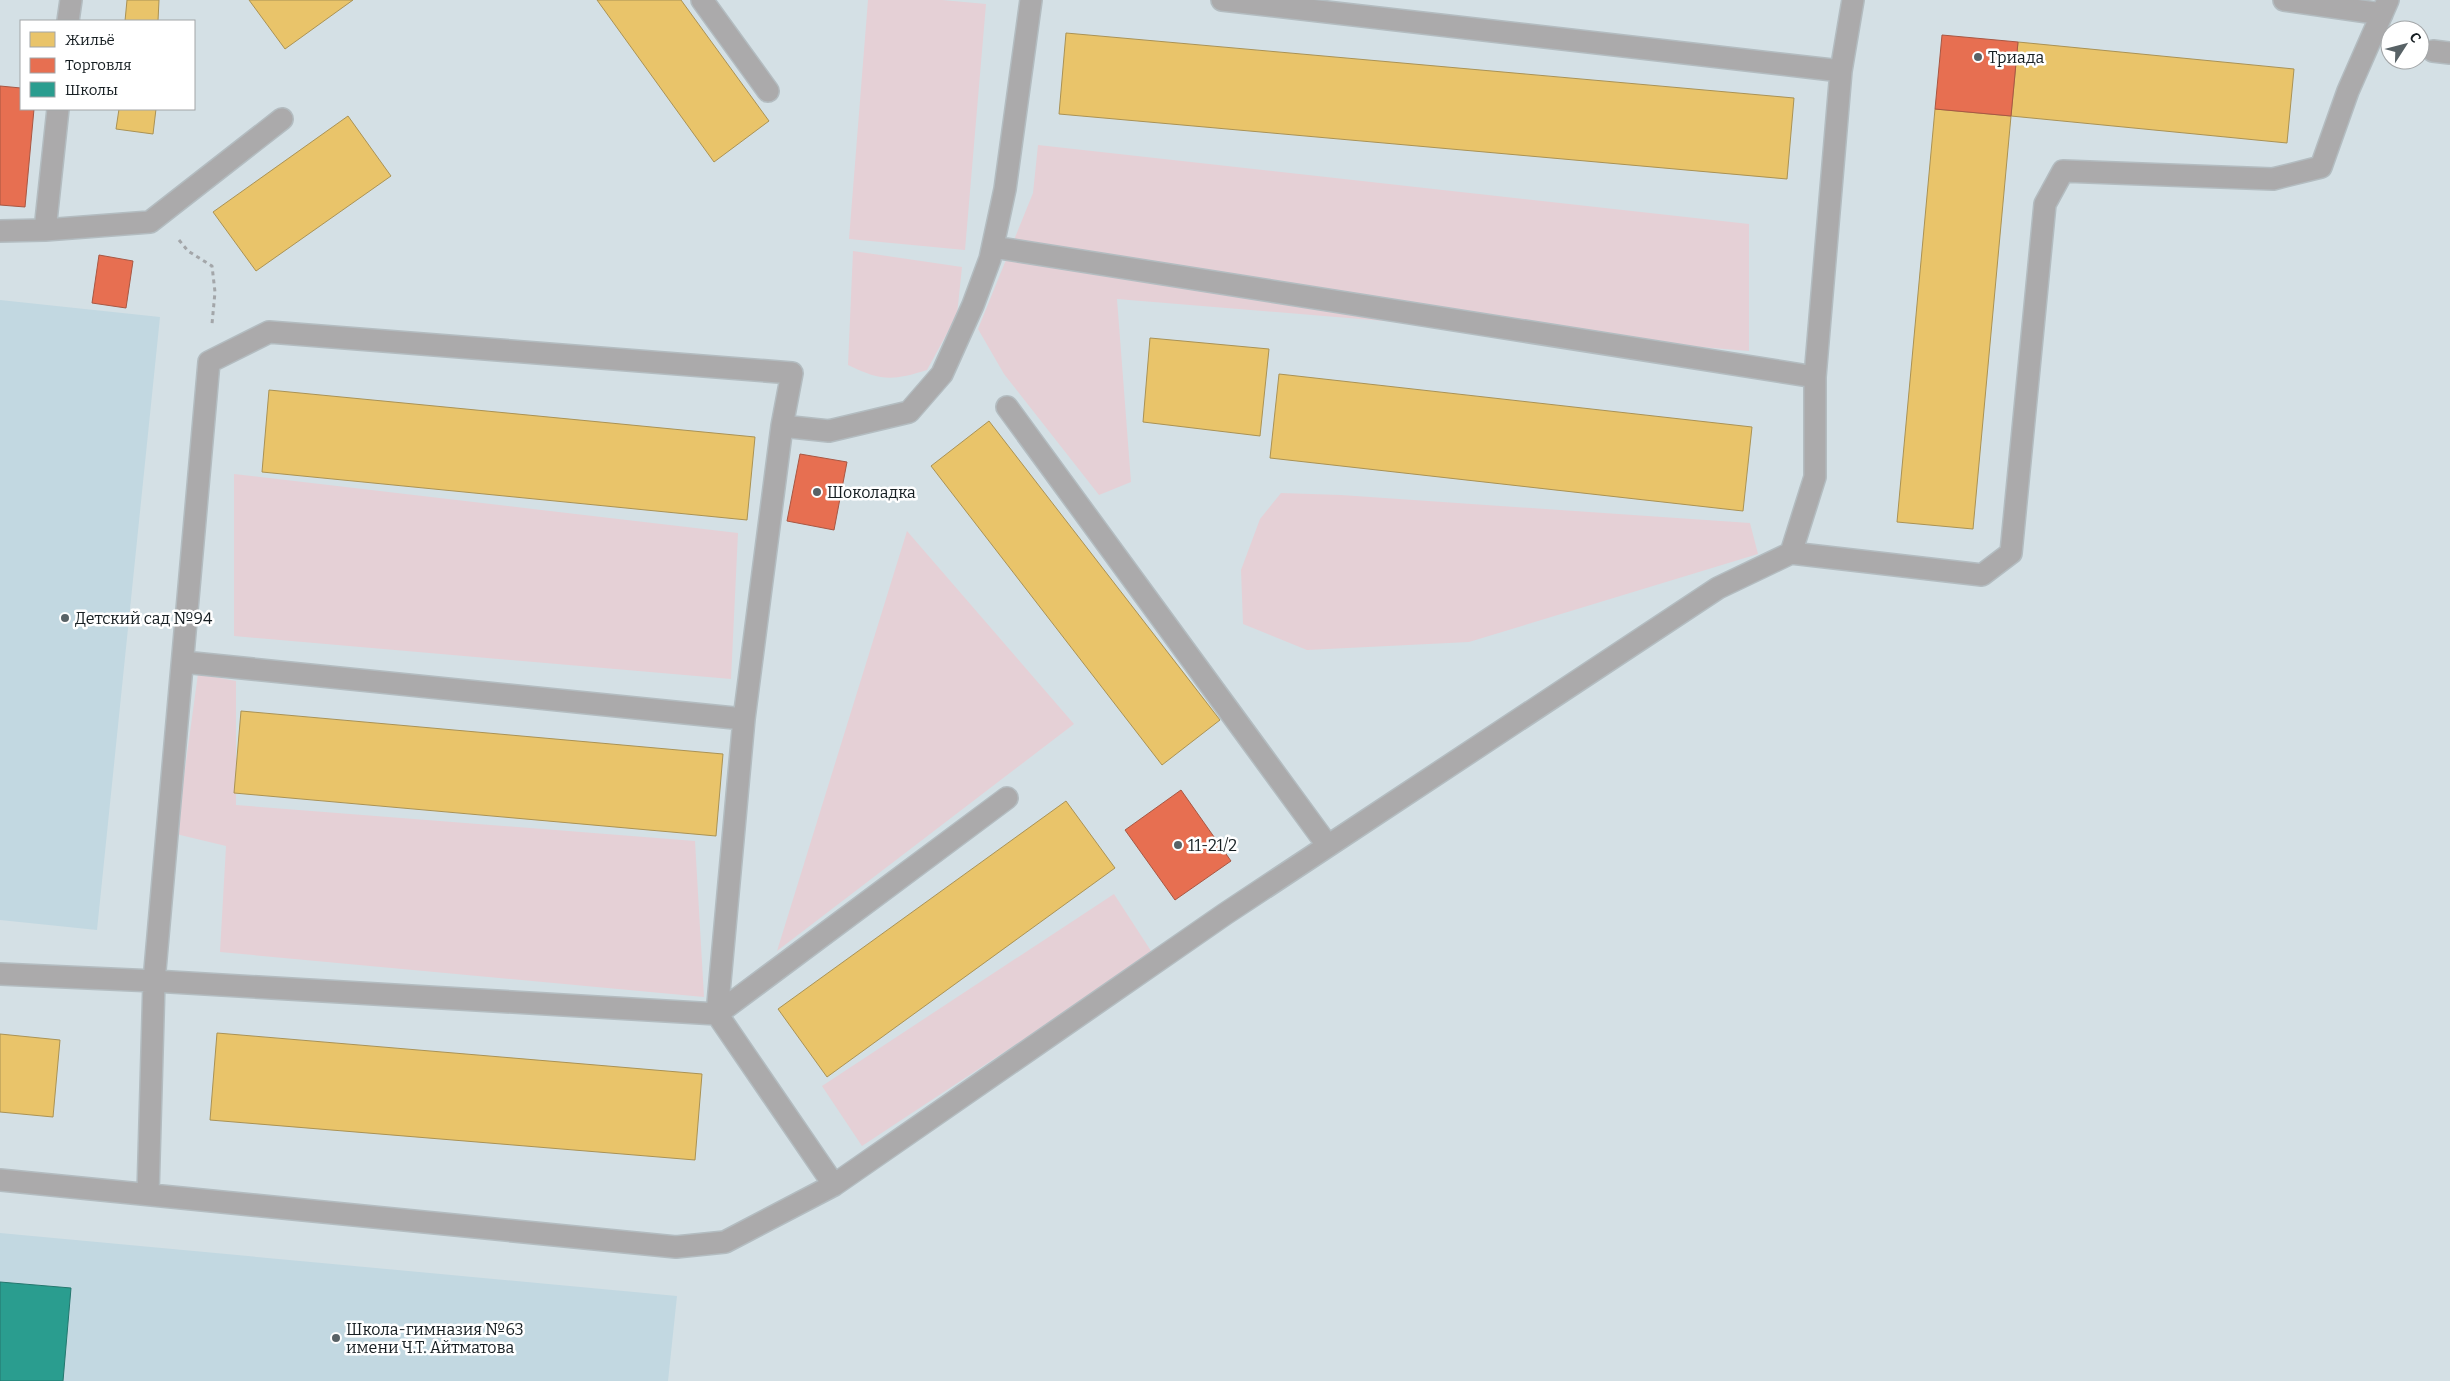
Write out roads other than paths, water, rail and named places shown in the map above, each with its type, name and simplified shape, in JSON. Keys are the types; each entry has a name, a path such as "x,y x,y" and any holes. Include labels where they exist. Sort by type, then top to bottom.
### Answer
{"lane":[{"path":"68,20 71,0"},
{"path":"702,0 768,91"},
{"path":"782,426 829,431 910,412 942,374 973,305 993,247 1004,189 1031,0"},
{"path":"1222,0 1841,71"},
{"path":"1791,553 1815,477 1815,377 1841,71 1854,0"},
{"path":"0,1180 676,1247 725,1242 834,1185 1217,919 1718,588 1791,553 1982,575 2011,553 2045,204 2063,171 2273,179 2321,168 2348,90 2385,7 2284,0"},
{"path":"44,230 58,110"},
{"path":"0,231 44,230 150,222 282,119"},
{"path":"993,247 1815,377"},
{"path":"148,1194 154,981 209,362 269,332 792,373 782,426 744,719 717,1014 834,1185"},
{"path":"1008,407 1328,846"},
{"path":"183,662 744,719"},
{"path":"0,974 154,981 717,1014 1007,798"}],"place":[{"name":"Триада","path":"1978,57"},
{"name":"Шоколадка","path":"817,492"},
{"name":"Детский сад №94","path":"65,618"},
{"name":"11-21/2","path":"1178,845"},
{"name":"Школа-гимназия №63 имени Ч.Т. Айтматова","path":"336,1338"}]}
